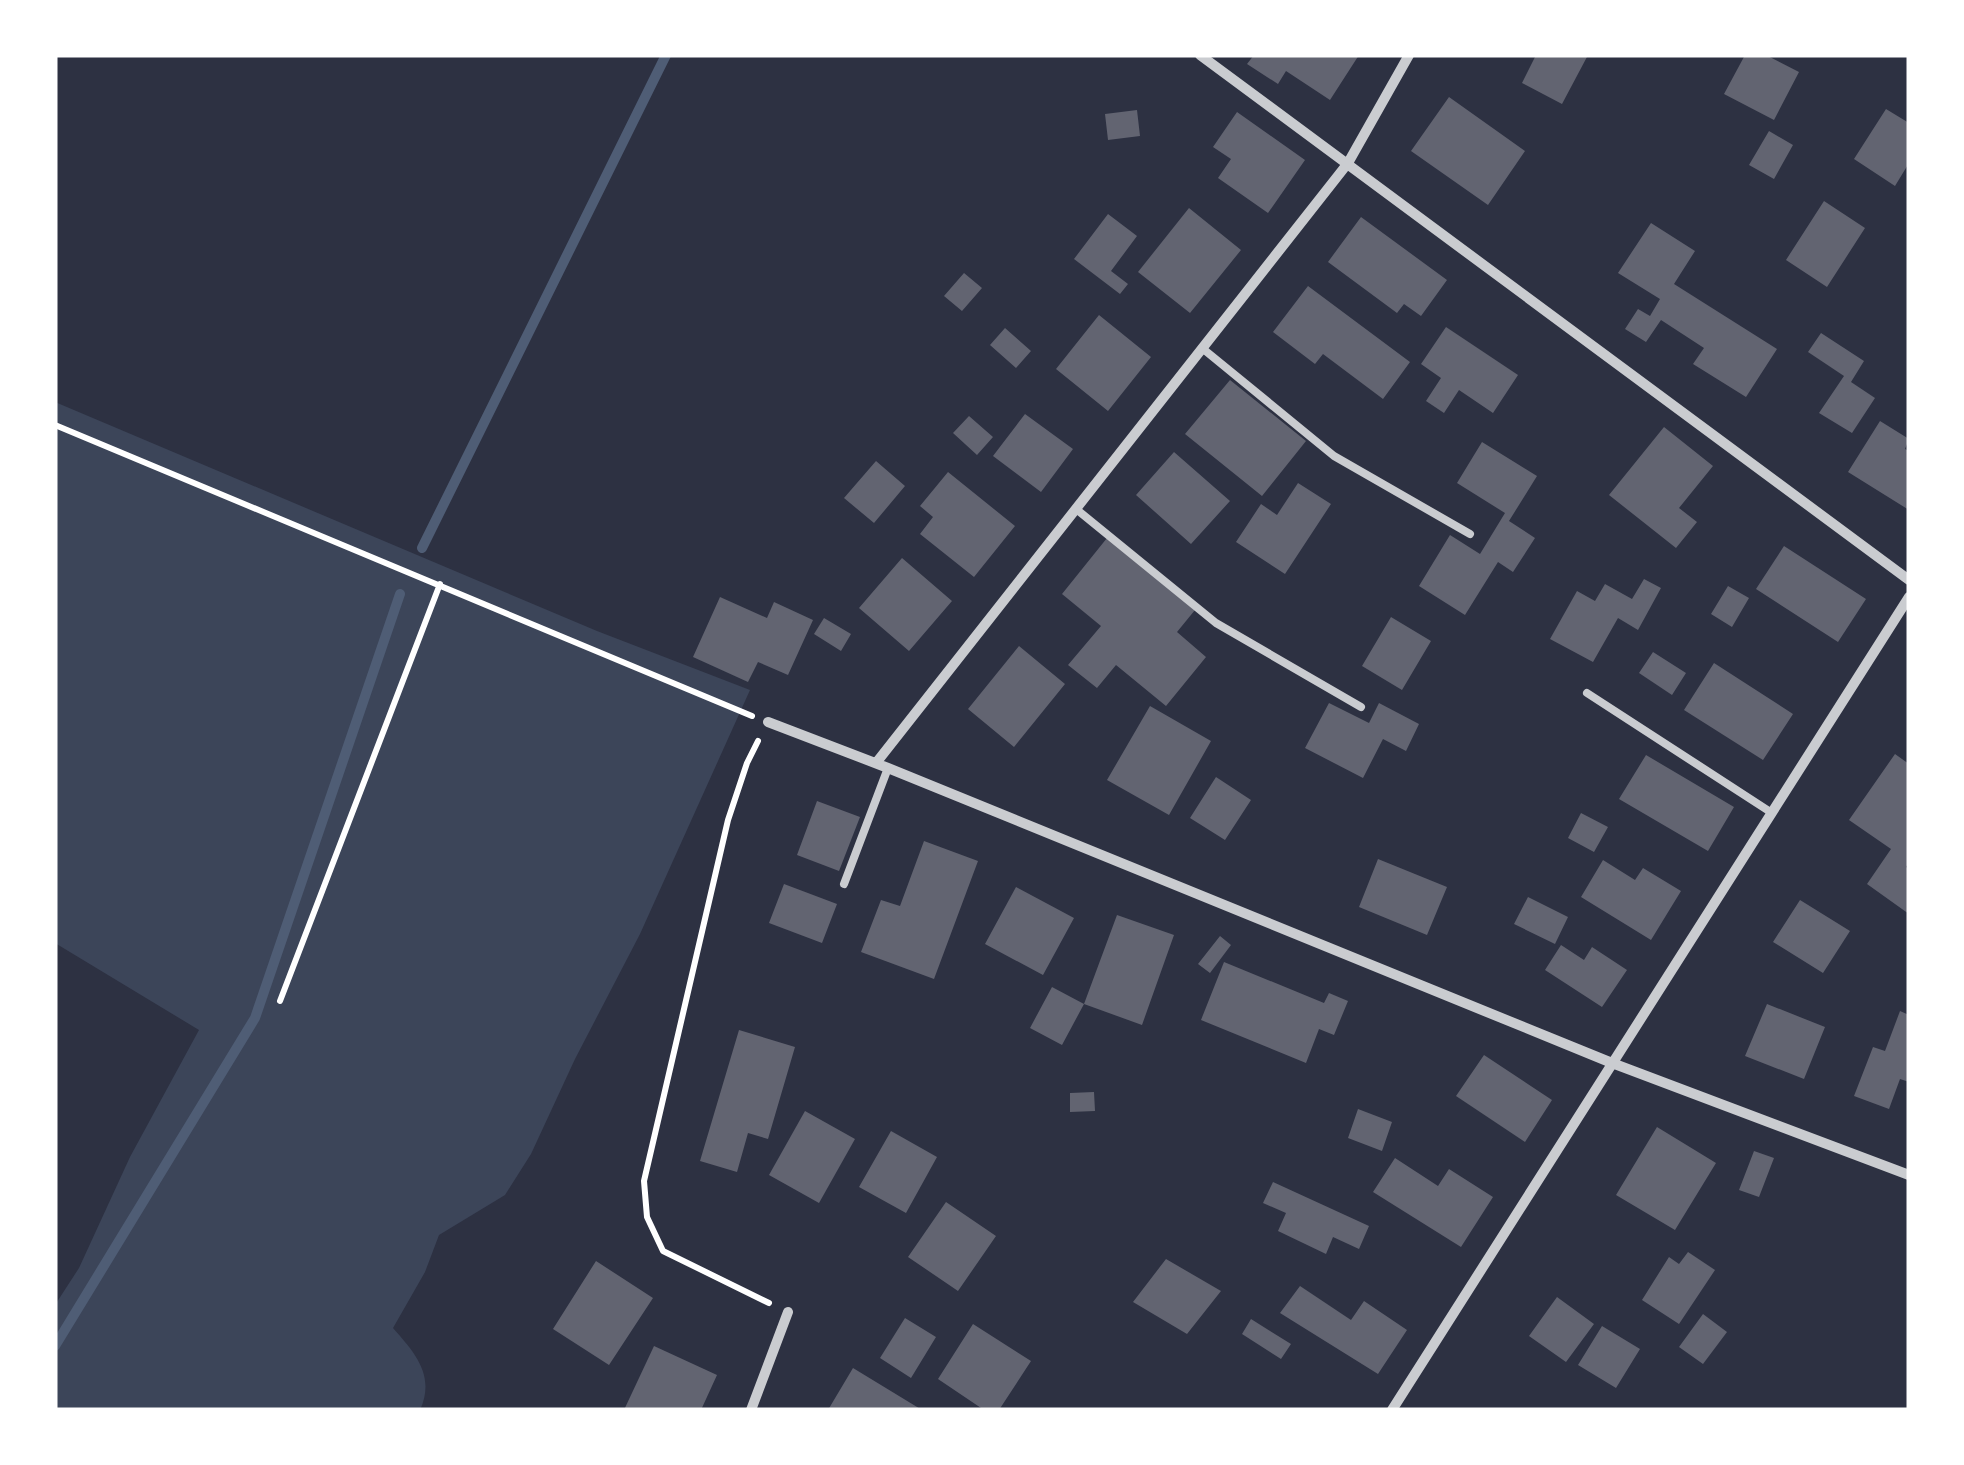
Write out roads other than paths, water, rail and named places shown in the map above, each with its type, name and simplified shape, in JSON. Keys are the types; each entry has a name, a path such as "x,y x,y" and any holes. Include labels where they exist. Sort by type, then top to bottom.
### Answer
{"street":[{"path":"1200,55 1909,580"},
{"path":"876,763 1348,163 1409,55"},
{"path":"1392,1410 1909,597"},
{"path":"768,722 1612,1063 1909,1175"},
{"path":"751,1410 788,1312"}],"lane":[{"path":"1202,348 1334,456 1470,534"},
{"path":"1076,509 1216,623 1360,707"},
{"path":"1587,693 1772,812"},
{"path":"844,884 888,768"}],"waterway":[{"path":"422,548 666,55"},
{"path":"55,1346 255,1018 400,594"}]}
